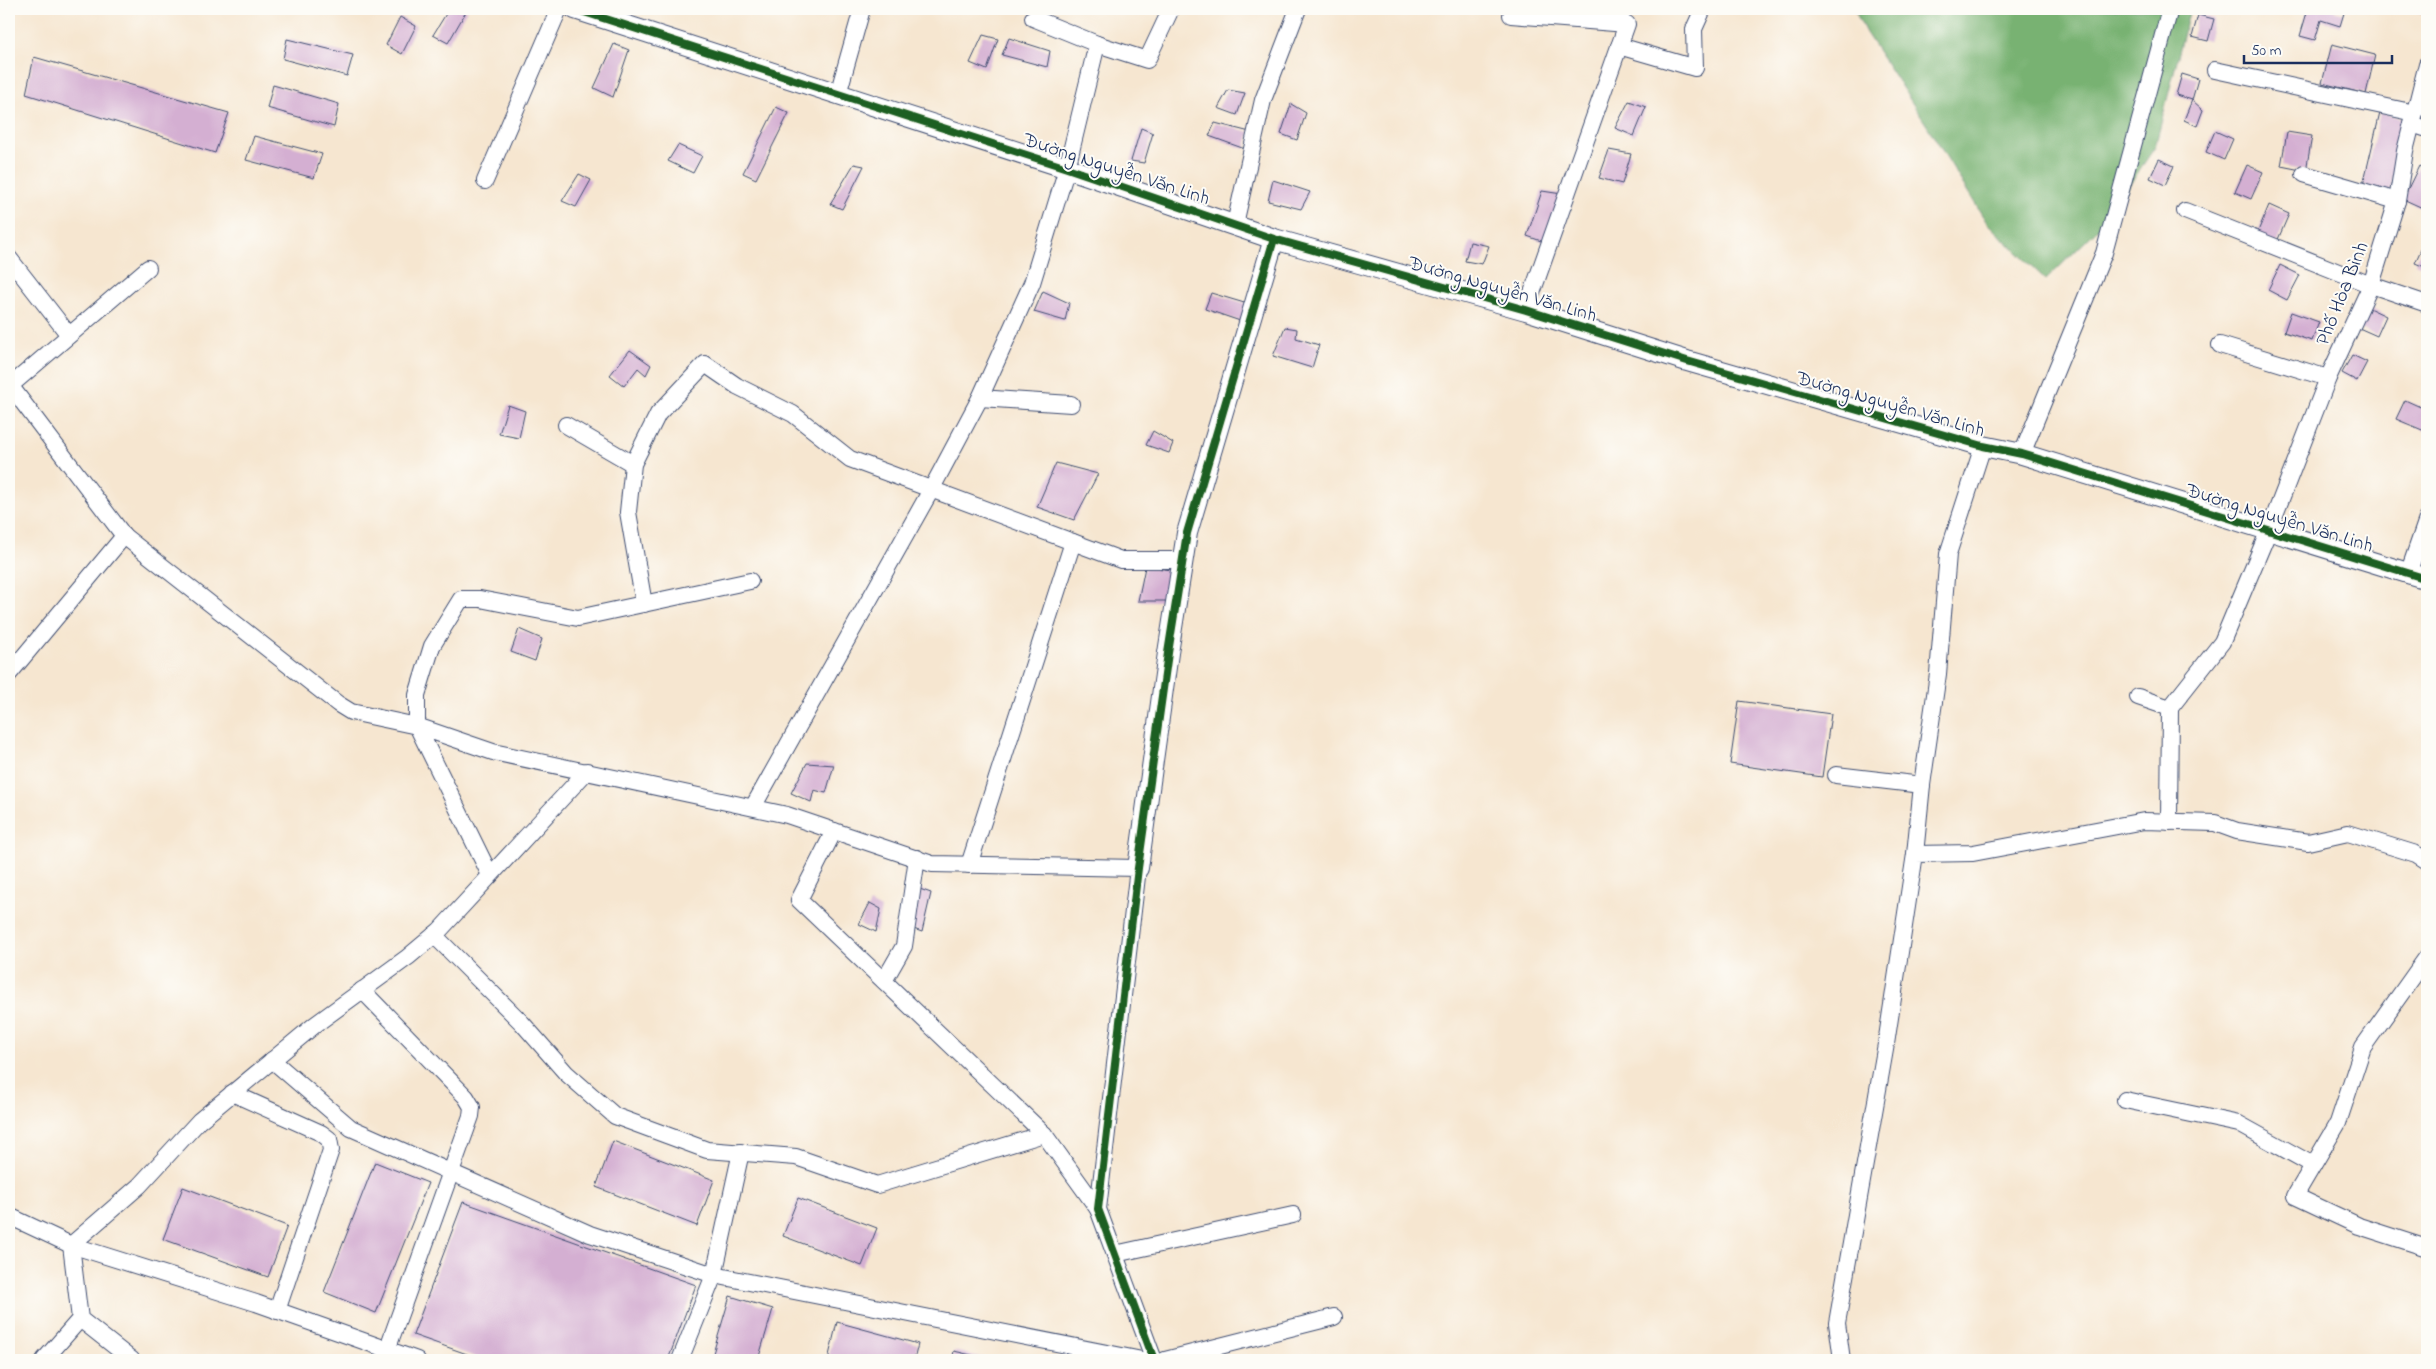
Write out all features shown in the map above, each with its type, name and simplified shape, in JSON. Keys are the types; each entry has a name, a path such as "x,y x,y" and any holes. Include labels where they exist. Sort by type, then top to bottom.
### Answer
{"street":[{"path":"485,181 559,9"},
{"name":"Đường Nguyễn Văn Linh","path":"575,9 1067,168 1235,224 1274,240 1526,310 1687,361 1983,446 2022,454 2418,576"},
{"path":"838,94 862,9"},
{"path":"1032,18 1097,44 1147,60 1171,9"},
{"path":"1235,224 1263,100 1298,9"},
{"path":"1619,46 1695,68 1694,29 1703,9"},
{"path":"2022,454 2104,253 2170,9"},
{"path":"1511,15 1627,24 1526,310"},
{"path":"753,807 931,490 980,398 1032,283 1067,168 1097,44"},
{"name":"Phố Hòa Bình","path":"2170,708 2222,642 2269,530 2328,378 2371,285 2397,201 2418,122 2427,64"},
{"path":"2215,70 2418,122"},
{"path":"2304,174 2397,201"},
{"path":"2185,211 2371,285 2427,304"},
{"path":"1098,1209 1138,868 1187,532 1274,240"},
{"path":"9,258 69,335"},
{"path":"148,268 9,385 124,536 338,704 351,712 417,726 493,752 787,815 932,864 1138,868"},
{"path":"2220,345 2328,378"},
{"path":"644,604 628,512 633,464 658,414 705,364 737,386 793,414 850,459 1121,560 1182,560"},
{"path":"980,398 1071,404"},
{"path":"566,425 633,464"},
{"path":"1842,1360 1838,1323 1886,1044 1915,854 1922,785 1938,674 1948,554 1983,446"},
{"path":"2418,576 2427,519"},
{"path":"9,674 124,536"},
{"path":"969,865 1073,542"},
{"path":"490,875 417,726 417,695 432,646 461,599 480,599 578,618 750,581"},
{"path":"2138,697 2170,708 2168,822"},
{"path":"71,1245 139,1186 199,1121 316,1024 408,957 434,935 586,771"},
{"path":"1836,775 1922,785"},
{"path":"1915,854 1974,853 2144,821 2215,823 2237,831 2308,842 2348,833 2416,854 2427,861"},
{"path":"834,831 799,900 1044,1134 1098,1209 1154,1360"},
{"path":"884,981 904,946 916,858"},
{"path":"434,935 522,1023 566,1073 615,1116 707,1150 796,1157 877,1185 1044,1134"},
{"path":"2427,957 2363,1047 2338,1123 2296,1196 2360,1226 2427,1248"},
{"path":"362,990 466,1097 472,1107 471,1116 452,1172 386,1350"},
{"path":"272,1060 351,1128 590,1234 714,1275 1142,1360"},
{"path":"232,1093 321,1133 329,1139 331,1150 276,1311"},
{"path":"2125,1100 2239,1124 2313,1166"},
{"path":"680,1360 714,1275 741,1152"},
{"path":"1115,1254 1293,1215"},
{"path":"9,1216 71,1245 276,1311 417,1360"},
{"path":"71,1245 80,1319 132,1360"},
{"path":"1165,1360 1334,1316"},
{"path":"44,1360 80,1319"}],"green space":[{"path":"1854,9 2190,9 2155,147 2104,223 2046,280 1987,223 1926,124 1866,33"}],"building":[{"path":"449,9 467,10 448,43 433,35"},
{"path":"2308,9 2330,9 2344,13 2340,26 2321,20 2315,40 2300,36"},
{"path":"2404,9 2427,9 2427,16"},
{"path":"2198,15 2214,19 2208,41 2192,37"},
{"path":"400,17 416,26 402,54 386,45"},
{"path":"983,35 998,39 987,70 970,63"},
{"path":"1009,38 1050,51 1047,67 1002,55"},
{"path":"287,39 353,55 347,76 283,59"},
{"path":"614,44 629,50 613,97 594,88"},
{"path":"2332,44 2375,55 2366,94 2322,83"},
{"path":"34,57 229,113 215,153 26,94"},
{"path":"2182,74 2198,79 2192,100 2176,95"},
{"path":"273,85 339,104 334,127 267,108"},
{"path":"1228,90 1245,93 1237,115 1218,108"},
{"path":"2192,100 2203,110 2197,126 2184,120"},
{"path":"1629,101 1646,107 1634,136 1615,128"},
{"path":"1291,104 1306,113 1297,140 1281,134"},
{"path":"776,107 789,113 756,179 743,173"},
{"path":"2380,113 2406,119 2390,191 2363,185"},
{"path":"1215,123 1250,132 1245,149 1209,136"},
{"path":"1141,128 1153,133 1144,163 1131,161"},
{"path":"2215,131 2233,139 2224,160 2206,152"},
{"path":"2287,132 2312,136 2306,171 2281,166"},
{"path":"254,136 322,154 314,178 246,160"},
{"path":"678,145 702,156 693,173 668,161"},
{"path":"1609,150 1631,154 1622,184 1599,178"},
{"path":"2159,159 2174,166 2165,185 2150,178"},
{"path":"854,164 864,166 842,209 830,204"},
{"path":"2247,165 2263,172 2251,199 2235,192"},
{"path":"2419,166 2427,170 2427,210 2403,199"},
{"path":"579,174 591,180 576,207 562,201"},
{"path":"1273,180 1310,192 1301,209 1268,201"},
{"path":"1542,191 1562,194 1544,242 1527,236"},
{"path":"2269,205 2289,214 2276,244 2256,236"},
{"path":"2427,236 2427,268 2415,263"},
{"path":"1470,242 1489,246 1482,264 1465,261"},
{"path":"2280,265 2300,275 2287,300 2268,290"},
{"path":"1043,291 1069,303 1065,321 1034,312"},
{"path":"1211,293 1251,305 1246,323 1205,309"},
{"path":"2369,308 2386,316 2377,336 2359,328"},
{"path":"2291,312 2319,322 2312,341 2284,332"},
{"path":"1285,327 1297,329 1296,338 1319,345 1312,368 1273,356"},
{"path":"630,350 651,365 646,375 638,368 624,386 610,375"},
{"path":"2352,355 2367,362 2357,381 2342,373"},
{"path":"2405,400 2427,410 2427,432 2396,419"},
{"path":"508,405 525,411 519,438 499,434"},
{"path":"1153,431 1173,443 1169,453 1146,445"},
{"path":"1056,463 1098,474 1074,520 1037,507"},
{"path":"1145,567 1173,570 1171,601 1138,601"},
{"path":"519,629 542,639 535,661 511,652"},
{"path":"1739,701 1831,714 1822,777 1730,764"},
{"path":"807,763 834,765 826,793 814,790 811,802 791,793"},
{"path":"914,887 931,893 922,932 908,927"},
{"path":"870,903 881,909 876,932 859,924"},
{"path":"613,1141 714,1180 697,1226 596,1187"},
{"path":"375,1162 428,1183 376,1313 324,1292"},
{"path":"183,1187 287,1226 268,1277 163,1239"},
{"path":"798,1198 877,1228 862,1266 783,1236"},
{"path":"463,1202 696,1285 668,1360 484,1360 413,1335"},
{"path":"730,1296 773,1309 758,1360 711,1360"},
{"path":"837,1322 918,1344 914,1360 828,1360"},
{"path":"954,1351 984,1358 983,1360 952,1360"}],"cycle path":[{"path":"575,9 1067,168 1274,239 1526,310 1687,361 1983,446 2022,454 2427,579"},
{"path":"1154,1360 1098,1209 1138,868 1187,533 1274,239"}]}
